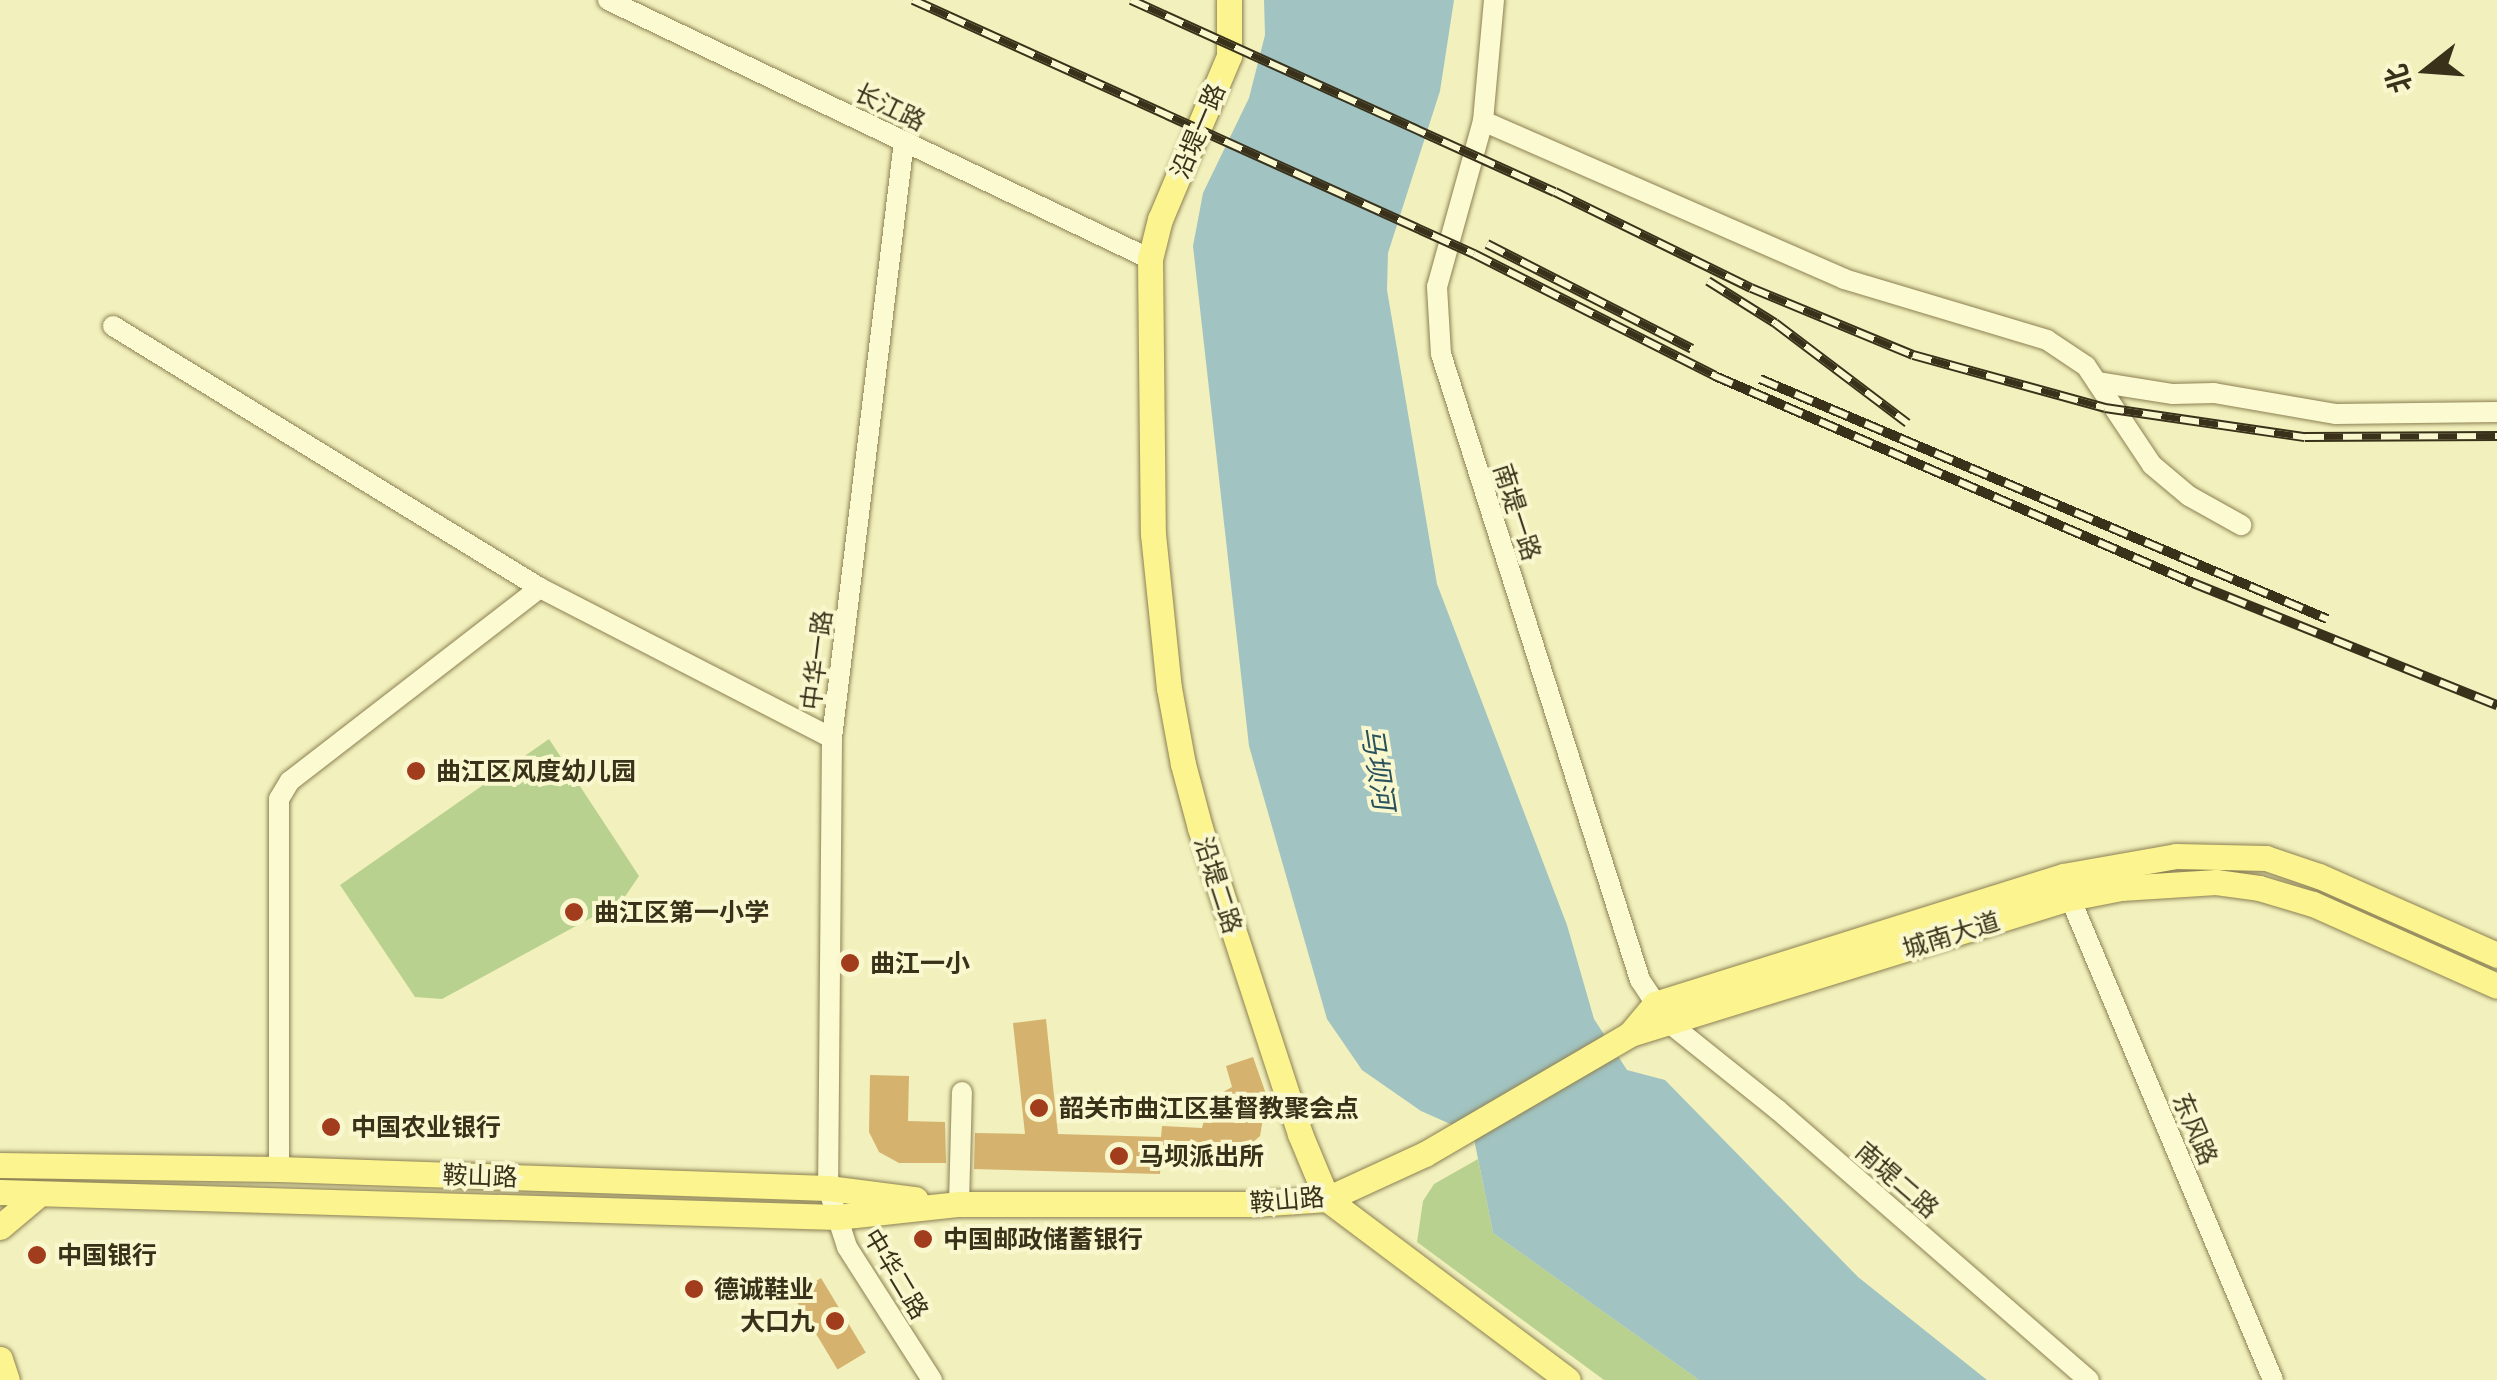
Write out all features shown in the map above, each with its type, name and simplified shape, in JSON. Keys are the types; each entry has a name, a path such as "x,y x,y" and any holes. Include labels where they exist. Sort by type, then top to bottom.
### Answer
{"main road":[{"name":"沿堤一路","path":"1150,258 1160,219 1229,56 1229,0"},
{"name":"沿堤二路","path":"1150,258 1153,534 1168,688 1200,828 1300,1134 1327,1199"},
{"path":"1661,1013 2064,876 2176,856 2266,858 2319,876 2497,955"},
{"name":"城南大道","path":"1425,1154 1661,1013 2070,898 2178,884 2258,888 2313,904 2497,986"},
{"name":"鞍山路","path":"0,1192 838,1217 960,1204 1254,1204 1327,1199 1378,1180 1425,1154"},
{"name":"鞍山路","path":"0,1166 279,1169 828,1188 960,1204"},
{"path":"0,1227 39,1194"},
{"path":"1327,1199 1568,1380"},
{"path":"0,1359 6,1380"}],"street":[{"name":"长江路","path":"608,0 1150,258"},
{"name":"南堤一路","path":"1494,0 1483,121 1437,287 1441,354 1640,980 1661,1013"},
{"path":"1483,121 1844,279 2047,340 2086,366 2152,465 2188,496 2242,525"},
{"name":"中华一路","path":"828,1188 832,738 904,141"},
{"path":"112,326 540,588 832,738"},
{"path":"2096,382 2172,394 2214,392 2336,414 2497,412"},
{"path":"279,1169 278,808 283,790 540,588"},
{"name":"东风路","path":"2070,898 2274,1380"},
{"name":"南堤二路","path":"1661,1013 2089,1380"},
{"path":"960,1204 962,1092"},
{"name":"中华二路","path":"828,1188 847,1247 932,1380"}],"green space":[{"path":"549,739 639,876 622,901 442,999 415,997 340,885"},
{"path":"1478,1159 1493,1233 1699,1380 1604,1380 1417,1242 1423,1201 1434,1184"}],"water":[{"name":"马坝河","path":"1264,0 1454,0 1440,91 1388,253 1387,290 1437,584 1567,925 1594,1019 1627,1070 1665,1080 1858,1277 1987,1380 1699,1380 1493,1233 1473,1134 1421,1111 1362,1070 1327,1019 1249,746 1193,246 1203,193 1249,98 1265,35"}],"building":[{"path":"1046,1019 1058,1134 1161,1137 1162,1126 1202,1128 1209,1100 1232,1087 1226,1066 1253,1057 1272,1111 1264,1113 1260,1136 1239,1154 1238,1163 1161,1160 1160,1174 974,1169 975,1133 1025,1134 1013,1023"},
{"path":"870,1075 909,1076 908,1121 945,1122 946,1163 899,1163 879,1152 869,1132"},
{"path":"821,1278 866,1353 838,1370 793,1295"}],"railway":[{"path":"913,0 1474,254 1715,376 2193,583 2497,705"},
{"path":"1131,0 1555,192 1751,288 1913,355 2105,408 2305,437 2497,436"},
{"path":"1487,244 1692,349"},
{"path":"1708,281 1775,323 1907,423"},
{"path":"1760,379 2327,619"}],"place":[{"name":"曲江区风度幼儿园","path":"416,771"},
{"name":"曲江区第一小学","path":"574,912"},
{"name":"曲江一小","path":"850,963"},
{"name":"韶关市曲江区基督教聚会点","path":"1039,1108"},
{"name":"中国农业银行","path":"331,1127"},
{"name":"马坝派出所","path":"1119,1156"},
{"name":"中国邮政储蓄银行","path":"923,1239"},
{"name":"中国银行","path":"37,1255"},
{"name":"德诚鞋业","path":"694,1289"},
{"name":"大口九","path":"835,1321"}]}
